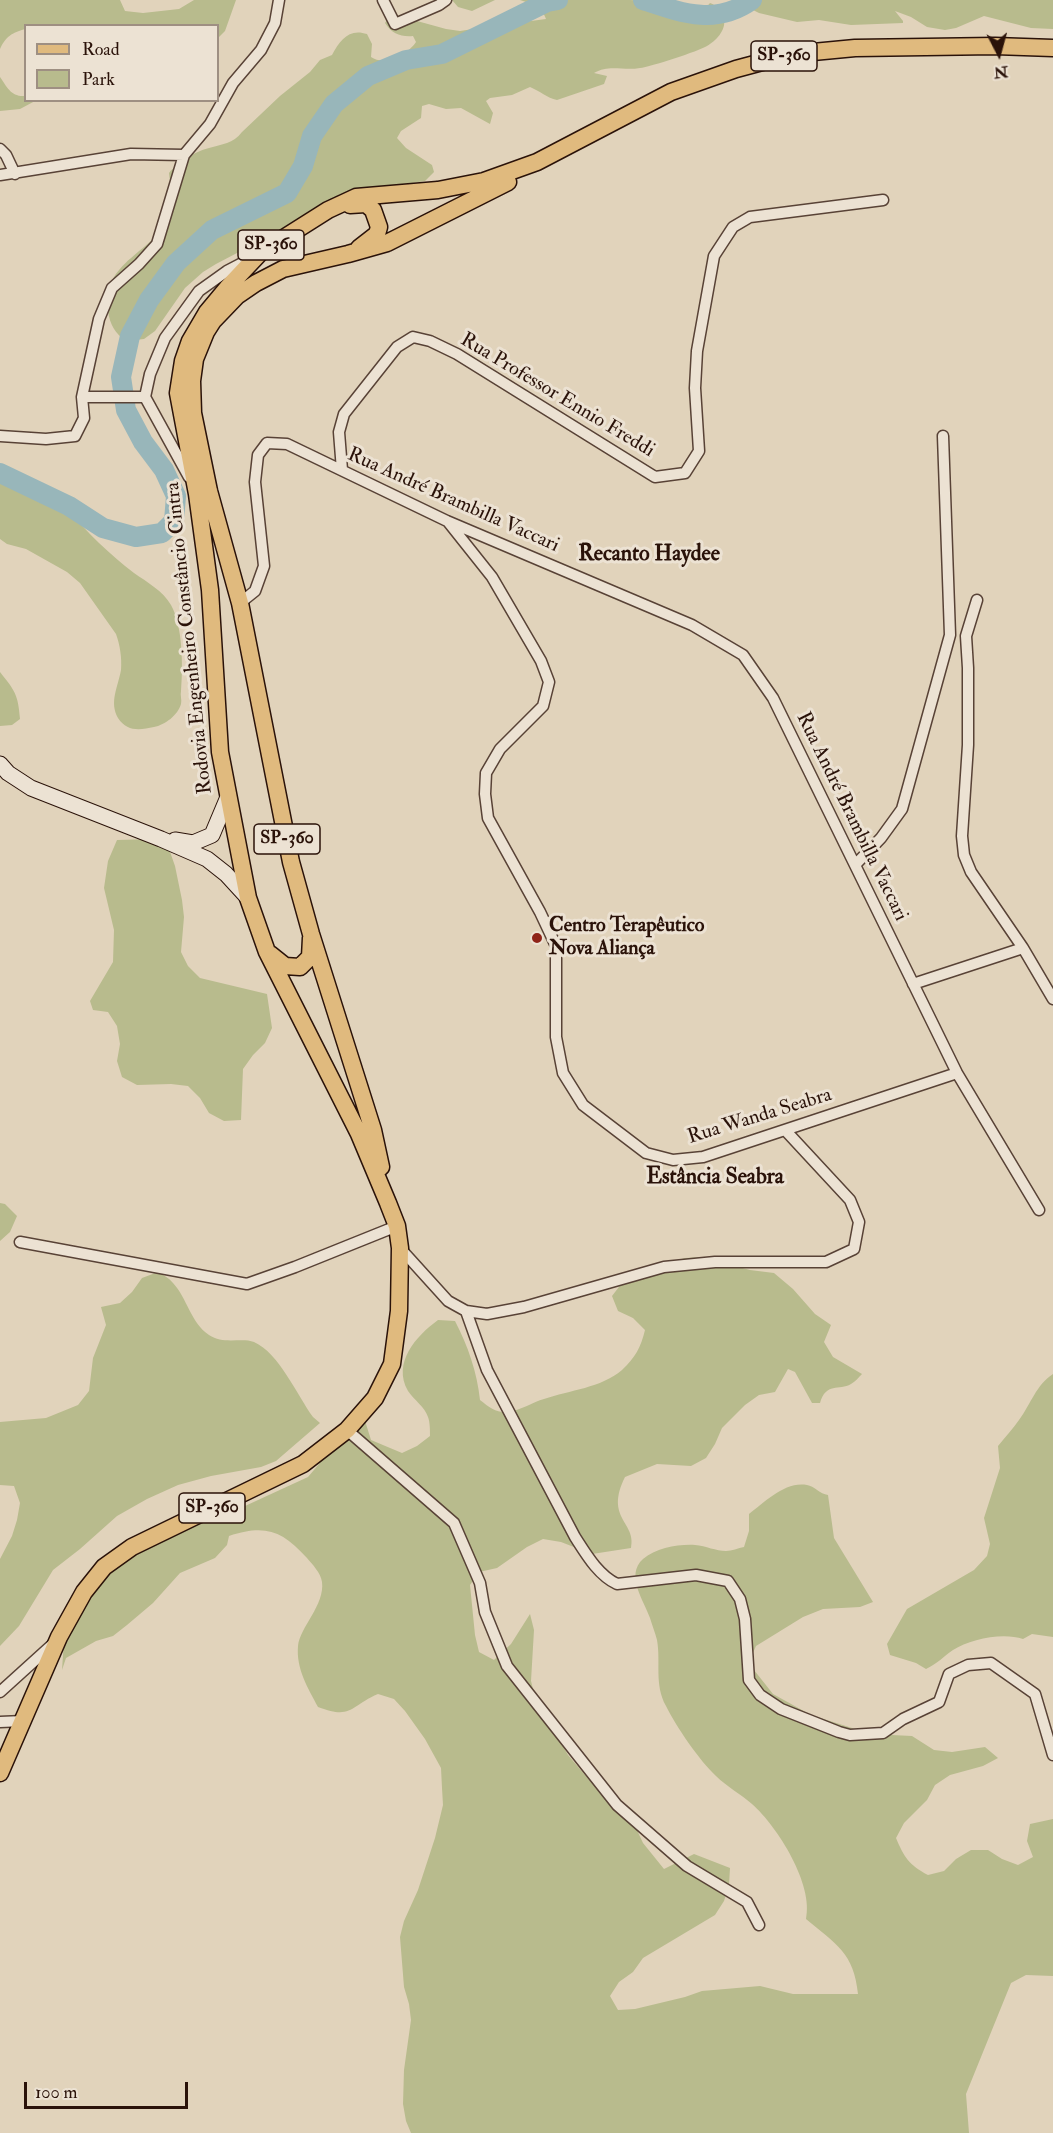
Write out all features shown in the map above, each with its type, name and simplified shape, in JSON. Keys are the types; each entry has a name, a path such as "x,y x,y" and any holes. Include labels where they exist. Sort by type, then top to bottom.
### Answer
{"main road":[{"name":"Rodovia Engenheiro Constâncio Cintra","path":"388,1203 373,1130 311,934 291,862 240,603 209,491 193,413 192,381 195,358 206,332 213,321 237,296 255,283 284,269 387,243 510,181 537,162 671,92 736,69 792,54 855,48 995,46 1053,48"},
{"name":"Rodovia Engenheiro Constâncio Cintra","path":"0,1773 59,1637 104,1567 132,1546 303,1464 348,1430 375,1398 392,1364 399,1311 400,1248 397,1226 359,1134 267,952 248,898 228,797 220,752 210,590 197,494 178,393 183,362 190,341 207,312 260,253 328,210 356,197 438,190 484,181 537,162"},
{"path":"328,210 353,204 366,204 374,210 377,216 379,227 376,234 370,241 348,254"},
{"path":"0,764 8,773 30,788 207,859 226,874 248,898"},
{"path":"160,839 193,843 212,835 228,797"},
{"path":"267,952 285,966 300,967 310,957 311,934"}],"street":[{"path":"0,436 46,439 75,436 84,418 82,397 99,319 112,288 157,244 184,155 210,124 233,83 261,50 276,23 279,0"},
{"path":"382,0 395,24 446,0"},
{"path":"0,149 6,155 15,174"},
{"path":"0,176 131,154 184,155"},
{"name":"Rua Professor Ennio Freddi","path":"342,470 339,432 344,414 397,347 412,337 457,354 655,477 685,473 699,451 694,388 697,351 714,256 733,227 750,217 883,200"},
{"path":"197,494 145,397 150,374 165,338 199,291 227,271 260,253"},
{"path":"82,397 145,397"},
{"path":"855,865 881,838 902,809 950,635 943,436"},
{"name":"Rua André Brambilla Vaccari","path":"240,603 255,591 264,566 255,482 258,455 267,443 287,444 447,521 692,625 744,655 773,698 957,1073 1039,1210"},
{"name":"Rua Wanda Seabra","path":"447,521 492,577 541,661 549,682 543,706 500,749 486,773 486,794 488,818 540,912 556,946 556,1037 563,1073 584,1106 646,1154 673,1160 703,1157 957,1073"},
{"path":"977,600 966,636 968,745 962,836 964,855 971,872 1023,948 1053,999"},
{"path":"913,984 1023,948"},
{"path":"400,1248 448,1301 466,1311 488,1314 524,1307 664,1267 715,1262 826,1262 854,1249 859,1222 850,1200 786,1131"},
{"path":"20,1242 247,1284 397,1226"},
{"path":"466,1311 482,1360 586,1554 608,1580 617,1584 696,1575 728,1581 740,1599 745,1619 749,1680 760,1695 789,1713 850,1735 883,1733 903,1719 939,1702 948,1674 968,1665 991,1663 1035,1694 1053,1755"},
{"path":"348,1430 454,1523 480,1582 484,1612 507,1666 617,1805 687,1866 747,1902 759,1925"},
{"path":"0,1692 59,1637"},
{"path":"0,1722 23,1721"}],"green space":[{"path":"0,0 120,0 125,11 143,13 179,9 194,0 236,0 225,31 219,37 219,24 24,24 24,29 7,38 0,49"},
{"path":"452,0 495,0 472,11 458,7"},
{"path":"520,0 650,1 668,9 698,11 704,10 710,3 721,12 724,24 717,38 702,48 645,67 600,70 594,73 607,76 604,84 557,100 530,87 512,95 490,98 486,101 493,113 490,124 461,108 446,109 429,104 422,106 421,118 401,131 397,138 406,148 432,165 434,172 425,181 400,185 273,242 237,253 216,264 185,288 155,331 144,339 126,341 116,332 108,311 108,294 112,280 120,268 164,228 171,215 173,200 169,173 177,165 198,152 235,139 280,96 310,72 320,60 332,55 342,40 350,34 367,34 372,44 371,57 383,61 389,60 408,51 416,42 413,36 394,32 385,23 387,20 417,21 460,31 473,29 492,20 508,24 546,19 539,9"},
{"path":"745,0 1053,0 1053,29 1031,28 984,16 956,28 945,30 927,27 895,11 903,23 851,25 819,20 797,22 759,13 743,5"},
{"path":"0,77 13,93 24,96 24,102 33,102 20,109 0,111"},
{"path":"0,483 38,495 65,510 116,558 168,600 178,624 182,670 181,704 174,716 167,722 154,727 134,729 125,726 118,718 114,700 121,661 116,634 80,583 67,572 26,549 7,544 0,539"},
{"path":"0,672 17,698 20,719 12,725 0,726"},
{"path":"155,839 169,849 175,866 184,917 181,952 188,966 200,978 267,994 272,1028 265,1043 243,1069 241,1120 224,1121 209,1113 200,1098 188,1086 137,1085 122,1077 117,1061 120,1044 117,1026 108,1012 93,1010 90,1001 113,962 114,930 104,888 108,861 117,840"},
{"path":"0,1203 5,1204 17,1216 10,1232 0,1241"},
{"path":"702,1257 750,1270 774,1273 793,1289 815,1314 831,1325 824,1342 833,1357 862,1374 851,1384 826,1392 820,1403 812,1403 795,1372 788,1369 775,1392 759,1395 745,1405 722,1428 706,1458 691,1466 657,1464 625,1477 619,1491 618,1502 619,1511 632,1539 631,1548 592,1554 561,1542 543,1539 497,1568 479,1572 470,1585 479,1652 494,1660 511,1644 530,1614 534,1630 531,1681 535,1697 568,1755 636,1828 643,1843 664,1869 694,1854 730,1868 729,1885 724,1901 715,1915 643,1958 633,1972 619,1982 610,1996 618,2010 635,2009 702,1991 760,1986 793,1994 858,1994 852,1968 842,1950 806,1919 805,1890 792,1857 773,1827 752,1804 709,1769 671,1715 660,1690 657,1640 636,1580 638,1565 648,1555 661,1549 689,1545 730,1551 744,1547 749,1531 749,1514 783,1489 799,1485 810,1486 828,1495 834,1538 873,1602 860,1607 823,1609 803,1617 756,1646 752,1655 754,1670 773,1694 811,1715 871,1734 912,1736 934,1750 952,1752 985,1747 998,1758 983,1766 950,1775 935,1785 927,1800 904,1823 896,1838 908,1860 928,1875 944,1871 956,1859 971,1850 988,1850 1018,1865 1033,1857 1027,1841 1030,1824 1053,1819 1053,1976 1026,1975 1011,1983 966,2094 969,2133 411,2133 403,2104 404,2070 411,2020 404,1987 400,1937 435,1838 443,1805 441,1768 425,1739 394,1699 378,1694 345,1712 329,1711 318,1707 304,1678 298,1654 303,1631 322,1591 322,1582 316,1569 298,1549 281,1536 263,1531 242,1532 229,1536 227,1545 215,1558 180,1573 153,1603 113,1636 96,1641 66,1658 62,1670 64,1640 71,1624 113,1565 186,1528 219,1518 308,1477 319,1464 325,1448 364,1410 371,1440 402,1453 417,1446 430,1436 427,1413 408,1391 403,1370 405,1360 415,1342 438,1320 455,1321 471,1359 480,1400 497,1411 509,1412 540,1400 595,1385 622,1370 637,1352 645,1330 633,1318 618,1311 612,1296 622,1283 669,1263 685,1258"},
{"path":"158,1272 168,1278 178,1289 193,1317 209,1335 221,1340 254,1342 272,1355 313,1417 320,1423 276,1461 261,1467 211,1476 178,1485 117,1516 53,1570 19,1626 0,1646 0,1559 12,1536 20,1503 14,1486 0,1485 0,1422 46,1418 78,1405 89,1391 93,1358 106,1325 101,1307 120,1303 142,1278"},
{"path":"1053,1374 1053,1637 1032,1634 1023,1639 1006,1636 977,1640 960,1646 926,1669 916,1663 890,1655 887,1644 907,1609 974,1570 987,1556 990,1544 984,1518 1000,1468 998,1446 1017,1423 1038,1389"}],"waterway":[{"path":"0,473 69,506 103,528 136,537 162,533 174,521 176,496 164,470 143,442 126,410 121,377 130,336 149,300 176,263 212,230 287,193 303,166 312,136 334,104 368,76 406,60 442,54 547,2 558,0"},
{"path":"643,0 699,15 725,13 752,0"}],"place":[{"name":"Centro Terapêutico Nova Aliança","path":"537,938"}],"district":[{"name":"Recanto Haydee","path":"649,555"},
{"name":"Estância Seabra","path":"715,1178"}]}
